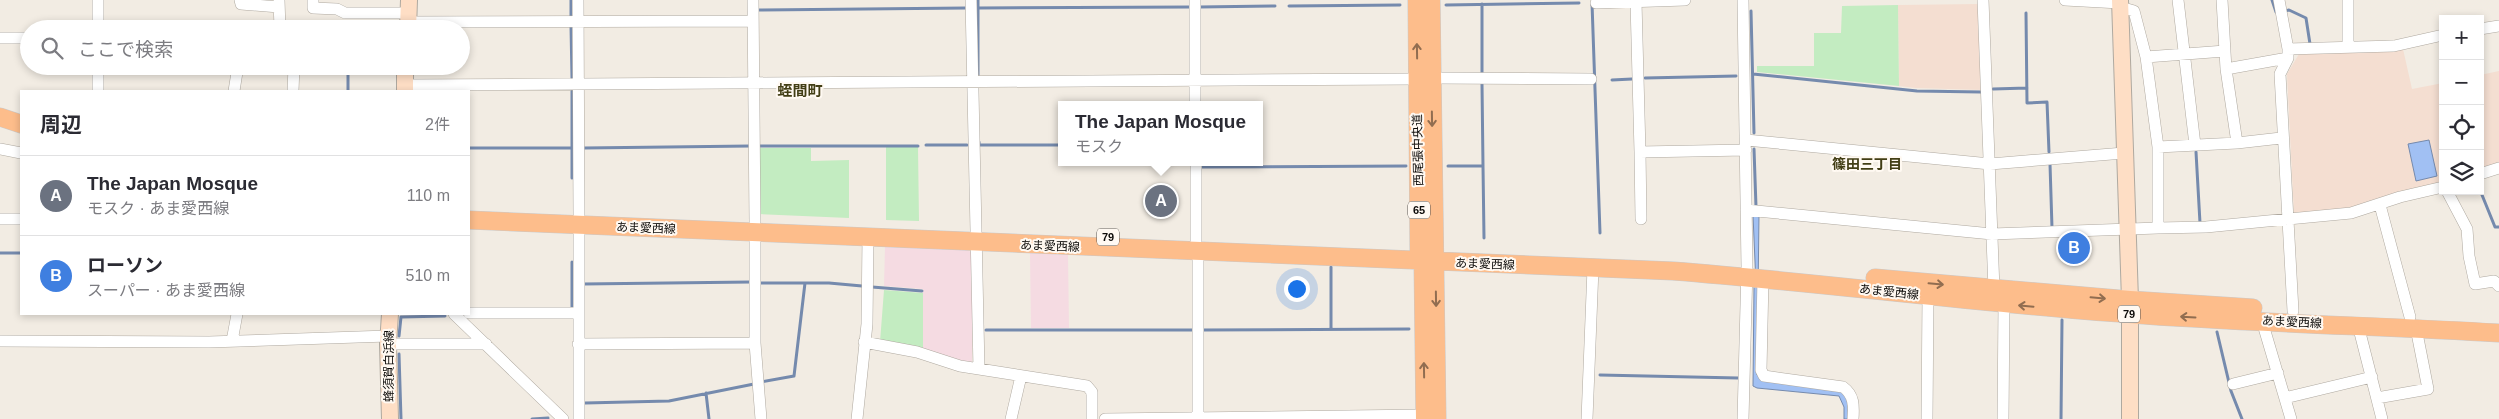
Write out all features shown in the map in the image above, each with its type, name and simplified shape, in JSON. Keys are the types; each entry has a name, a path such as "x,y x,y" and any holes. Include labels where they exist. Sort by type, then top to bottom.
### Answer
{"main road":[{"name":"西尾張中央道","path":"1417,0 1425,78 1429,418"},
{"name":"西尾張中央道","path":"1425,78 1431,0"},
{"path":"0,105 20,113"},
{"path":"0,117 20,124"},
{"name":"あま愛西線","path":"470,209 579,220"},
{"name":"あま愛西線","path":"470,220 579,220 1428,256 1683,261 1757,274 1928,296 1999,297"},
{"name":"あま愛西線","path":"755,228 868,238 976,237"},
{"name":"あま愛西線","path":"1428,256 1593,268 1757,274 1999,297 2130,307 2262,321 2358,325 2499,322"},
{"name":"あま愛西線","path":"2130,307 2293,311 2499,333"}],"street":[{"path":"98,0 98,20"},
{"path":"240,0 241,4 279,4 280,20"},
{"path":"313,0 314,8 408,16 578,22 753,21"},
{"path":"578,0 579,419"},
{"path":"753,0 755,343 761,419"},
{"path":"971,0 978,369"},
{"path":"1194,0 1195,101"},
{"path":"1596,3 1685,0"},
{"path":"1743,0 1746,210 1757,274 1761,370 1764,376 1843,386 1850,392 1854,403 1854,419"},
{"path":"1983,0 1992,234 1999,297 2003,419"},
{"path":"2065,0 2120,4 2134,11 2146,57 2158,147 2158,228"},
{"path":"2178,0 2195,145"},
{"path":"2222,0 2226,69 2237,143"},
{"path":"2279,0 2288,54 2280,74 2282,138 2293,311"},
{"path":"2348,0 2348,47"},
{"path":"1636,2 1642,219"},
{"path":"2120,4 2130,307 2130,419"},
{"path":"2484,28 2499,26"},
{"path":"2226,69 2288,54 2348,47 2394,46 2439,36"},
{"path":"0,38 20,38"},
{"path":"2146,57 2225,51"},
{"path":"98,75 98,90"},
{"path":"234,90 237,75"},
{"path":"293,90 294,75"},
{"path":"405,75 405,88 578,84 1425,78 1590,79"},
{"path":"2158,147 2237,143 2282,138"},
{"path":"1640,152 1746,145 1990,164 2124,153"},
{"path":"0,148 20,153"},
{"path":"1196,166 1198,418"},
{"path":"2484,173 2499,168"},
{"path":"1746,210 1992,234 2206,227 2351,213 2380,205 2400,196 2439,188"},
{"path":"2449,195 2467,229 2468,256 2475,284 2494,281 2499,286"},
{"path":"2377,398 2428,388 2413,323 2380,205"},
{"path":"0,218 20,218"},
{"path":"857,419 864,342 868,238"},
{"path":"1587,419 1593,268"},
{"path":"1743,419 1757,274"},
{"path":"1927,419 1928,296"},
{"path":"470,314 578,313"},
{"path":"232,341 237,315"},
{"name":"蜂須賀白浜線","path":"390,315 388,340 390,419"},
{"path":"455,315 486,344 552,414 563,419"},
{"path":"2262,321 2291,419"},
{"path":"2358,325 2382,419"},
{"path":"0,342 388,340 486,344"},
{"path":"864,342 917,352 960,366 1087,386 1092,392 1092,419"},
{"path":"578,344 755,343"},
{"path":"2233,384 2278,373"},
{"path":"1011,419 1022,376"},
{"path":"2285,398 2372,378"},
{"path":"1105,419 1429,418"}],"shaded area":[{"path":"1980,4 1983,90 1899,86 1898,5"},
{"path":"2403,49 2412,89 2439,84 2439,184 2350,210 2294,215 2287,74 2299,54"},
{"path":"2499,71 2499,165 2484,170 2484,105 2484,74"},
{"path":"885,247 968,250 973,254 972,365 923,350 923,289 884,286"},
{"path":"1030,253 1068,255 1069,328 1031,328"}],"green space":[{"path":"1898,5 1899,86 1757,72 1757,66 1814,66 1814,33 1841,33 1842,6"},
{"path":"886,147 918,147 919,221 886,220"},
{"path":"757,148 811,148 811,161 849,160 849,218 759,214"},
{"path":"884,290 923,293 923,350 880,342"}],"water":[{"path":"2429,140 2437,176 2416,181 2408,144"},
{"path":"1753,215 1759,215 1757,375 1763,381 1836,388 1847,395 1849,419 1844,419 1844,407 1839,396 1757,388 1753,386 1754,287 1756,285"}],"waterway":[{"path":"571,0 571,16"},
{"path":"978,0 978,75"},
{"path":"2272,0 2276,12"},
{"path":"1446,5 1579,3"},
{"path":"1592,3 1600,233"},
{"path":"1482,4 1482,73"},
{"path":"1289,6 1400,5"},
{"path":"1199,7 1275,6"},
{"path":"978,8 1191,7"},
{"path":"757,8 757,10 966,8"},
{"path":"2285,11 2289,10 2306,18 2310,44"},
{"path":"1751,11 1754,133"},
{"path":"2026,13 2027,103 2047,102 2049,152"},
{"path":"571,26 572,78"},
{"path":"1753,74 1917,91 1981,92"},
{"path":"348,75 348,90"},
{"path":"1645,78 1736,76"},
{"path":"1612,80 1632,79"},
{"path":"1482,84 1483,166"},
{"path":"1993,89 2027,88"},
{"path":"572,91 572,178"},
{"path":"979,142 979,145 1058,145"},
{"path":"926,145 967,145"},
{"path":"584,148 750,146"},
{"path":"758,146 918,146"},
{"path":"470,148 572,148"},
{"path":"1754,149 1756,207"},
{"path":"2196,152 2200,223"},
{"path":"2050,164 2052,228"},
{"path":"1201,166 1406,166"},
{"path":"1448,166 1483,166 1484,238"},
{"path":"2482,195 2495,227 2499,227"},
{"path":"0,253 20,253"},
{"path":"572,262 572,309"},
{"path":"1331,267 1331,329"},
{"path":"583,284 751,282"},
{"path":"759,283 829,283 862,286"},
{"path":"761,382 794,376 805,283"},
{"path":"872,287 922,291"},
{"path":"399,336 401,317 445,316"},
{"path":"2061,419 2062,320"},
{"path":"1202,330 1409,329"},
{"path":"986,330 1194,330"},
{"path":"2217,332 2231,391 2242,419"},
{"path":"399,354 401,419"},
{"path":"1600,375 1738,378"},
{"path":"585,403 669,401 754,384"},
{"path":"706,393 709,419"},
{"path":"532,419 548,418"}],"place":[{"name":"The Japan Mosque","path":"1161,201"},
{"name":"ローソン","path":"2074,248"}],"district":[{"name":"蛭間町","path":"800,90"},
{"name":"篠田三丁目","path":"1867,164"}]}
